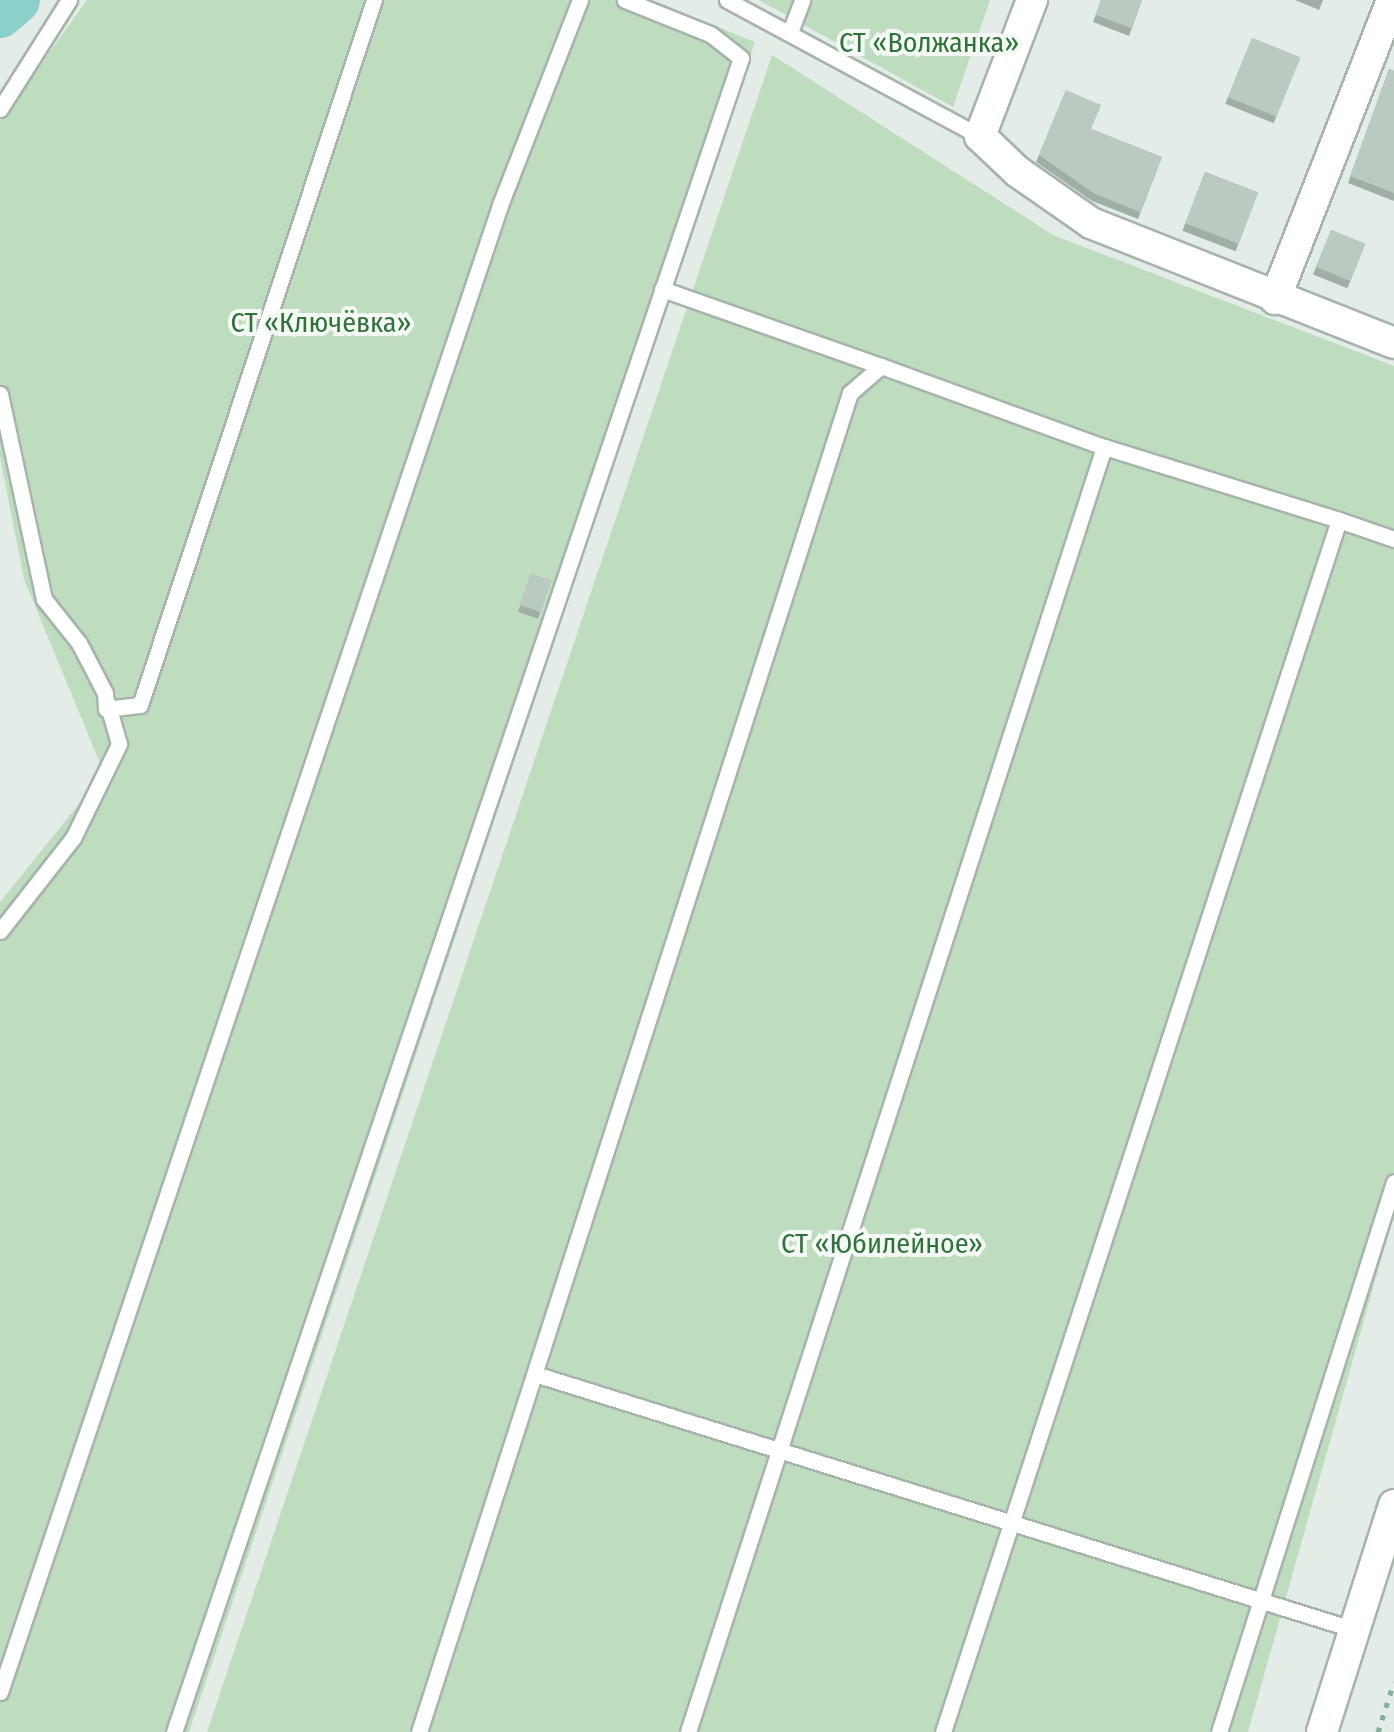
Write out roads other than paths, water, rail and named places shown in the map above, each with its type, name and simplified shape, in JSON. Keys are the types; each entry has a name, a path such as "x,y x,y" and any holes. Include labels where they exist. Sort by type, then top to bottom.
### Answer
{"street":[{"path":"1032,0 980,136 1091,223 1394,343"},
{"path":"1275,298 1392,0"},
{"path":"1322,1732 1394,1505"}],"lane":[{"path":"0,109 69,0"},
{"path":"107,701 140,704 374,0"},
{"path":"0,1692 500,205 580,0"},
{"path":"174,1732 741,58 710,34 625,0"},
{"path":"728,0 980,136"},
{"path":"790,32 802,0"},
{"path":"662,289 1104,447 1394,539"},
{"path":"419,1732 538,1375 850,393 881,366"},
{"path":"0,394 44,599 79,643 107,701 119,744 74,838 0,931"},
{"path":"688,1732 1104,447"},
{"path":"943,1732 1339,520"},
{"path":"1219,1732 1394,1182"},
{"path":"538,1375 1355,1630"}],"waterway":[{"path":"0,14 16,0"}],"park label":[{"name":"СТ «Волжанка»","path":"929,43"},
{"name":"СТ «Ключёвка»","path":"321,323"},
{"name":"СТ «Юбилейное»","path":"882,1244"}]}
